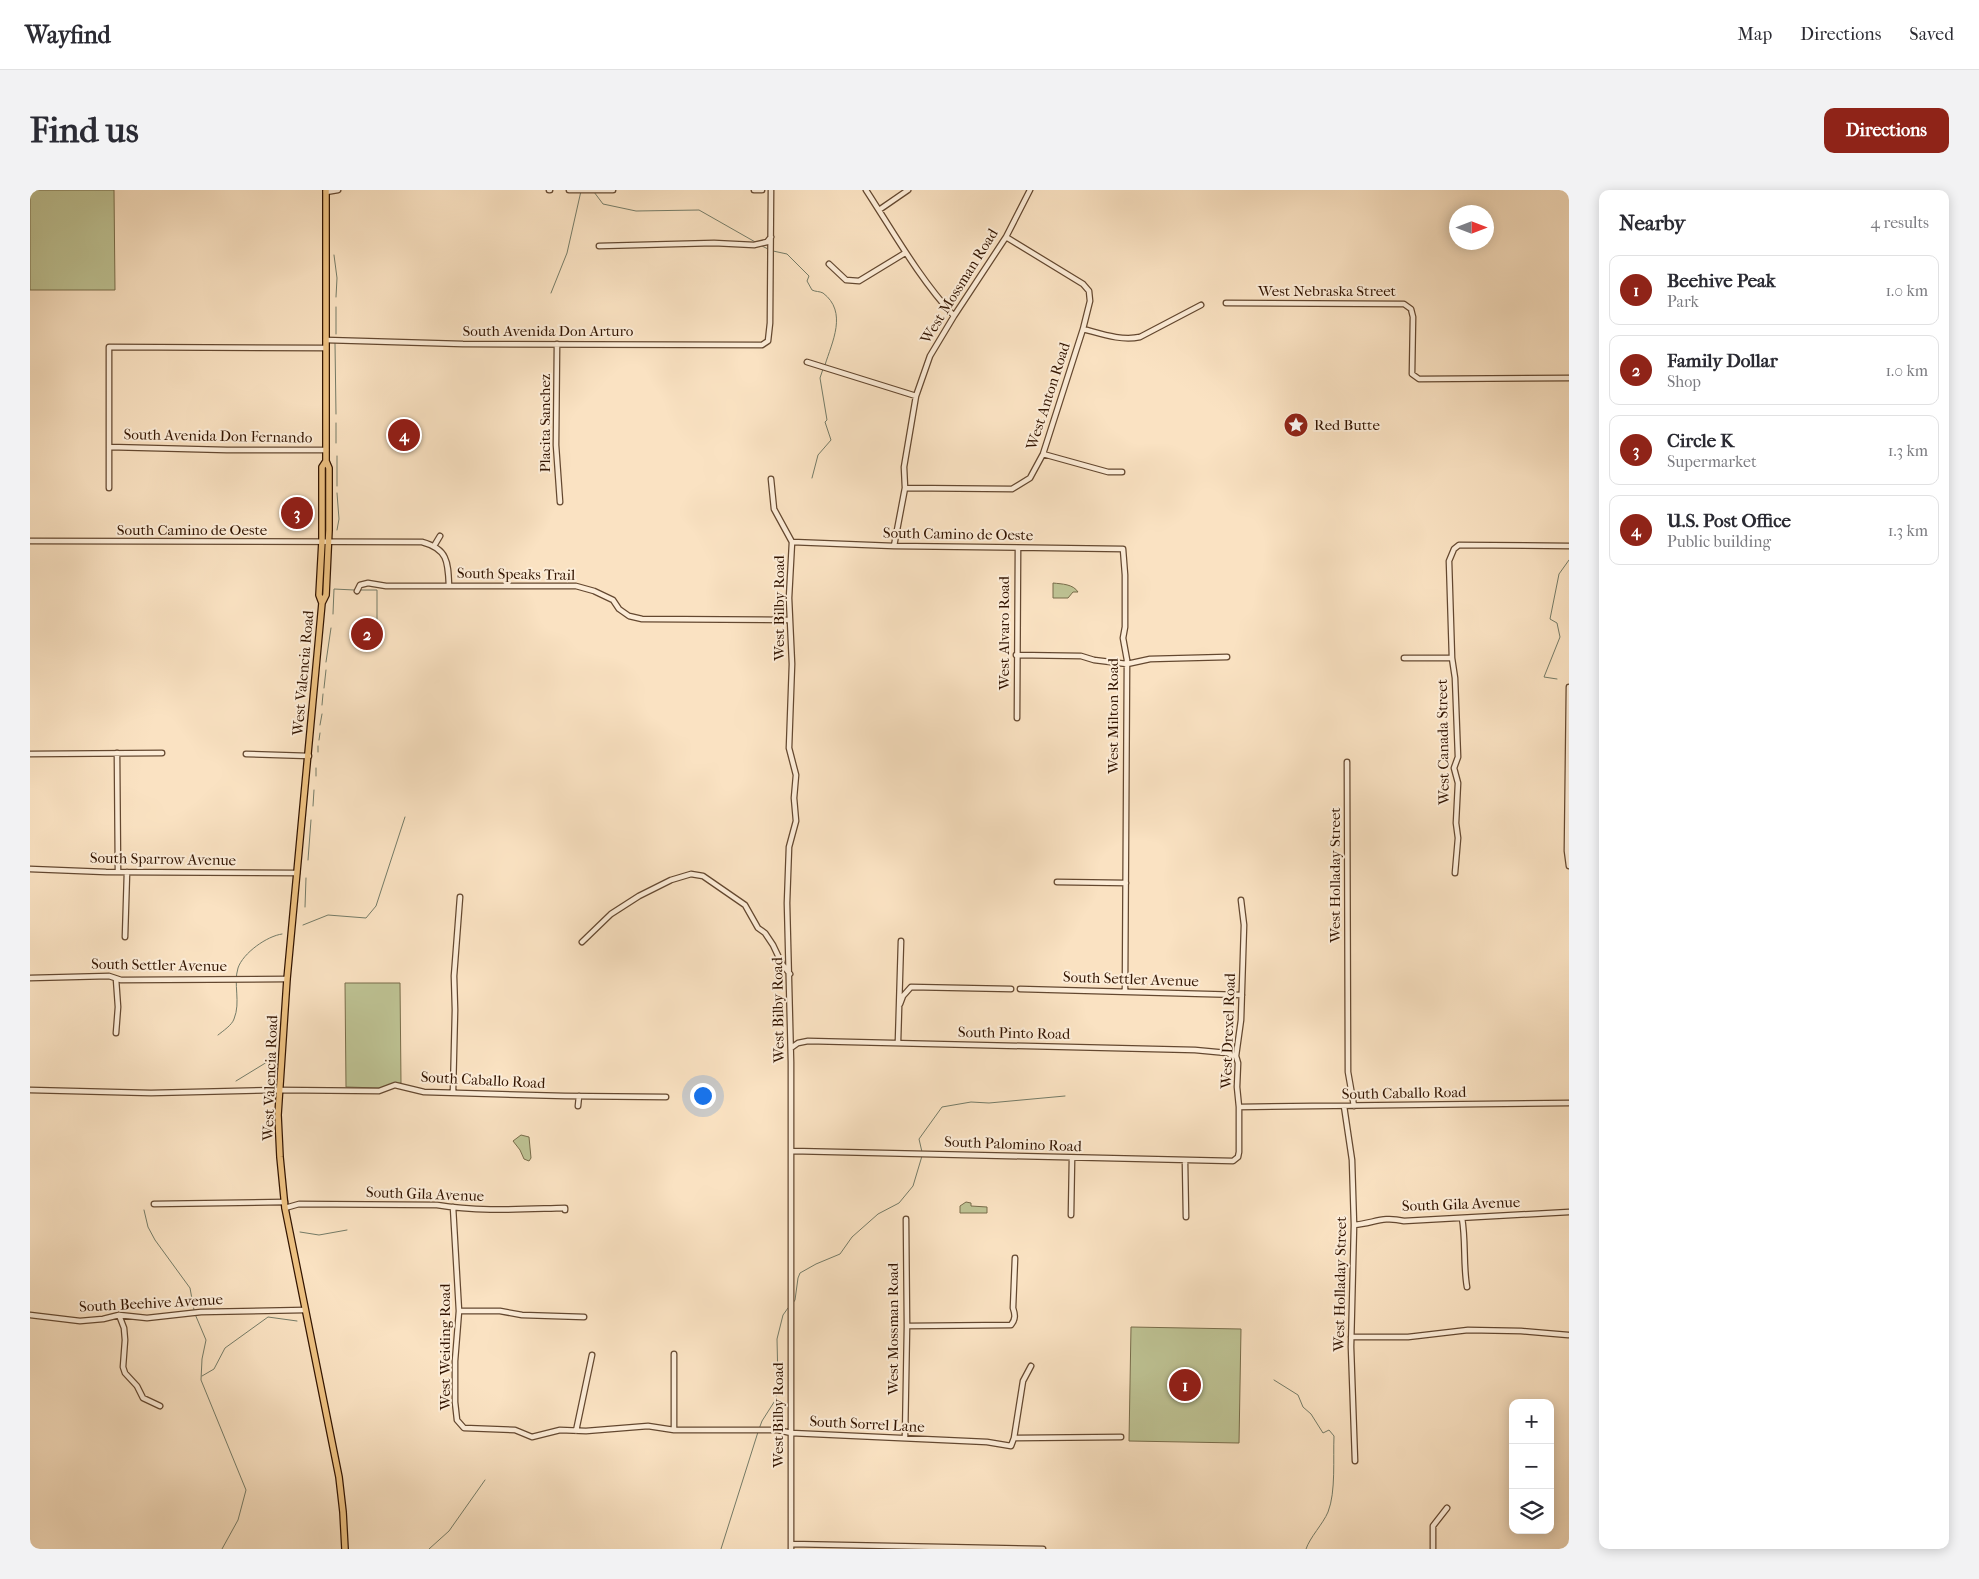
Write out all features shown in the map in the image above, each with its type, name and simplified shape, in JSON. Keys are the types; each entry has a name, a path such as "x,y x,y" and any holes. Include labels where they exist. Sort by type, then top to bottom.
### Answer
{"main road":[{"name":"West Valencia Road","path":"326,191 326,461 322,467 326,541 319,595 322,603 287,979 279,1090 279,1149 285,1205 304,1310 339,1478 345,1549"}],"street":[{"path":"326,191 338,190"},
{"path":"570,190 613,190"},
{"path":"754,190 762,190"},
{"path":"599,246 706,243 754,244 767,242 771,237 771,190"},
{"path":"866,190 905,253 935,296 954,316"},
{"path":"879,210 908,190"},
{"name":"West Mossman Road","path":"894,546 905,488 904,467 916,396 930,356 1006,237 1030,190"},
{"name":"South Avenida Don Arturo","path":"326,340 463,344 757,346 768,341 771,237"},
{"name":"West Anton Road","path":"905,488 1012,489 1030,478 1043,454 1083,329 1090,301 1089,292 1083,284 1006,237"},
{"path":"829,264 846,280 859,281 905,253"},
{"name":"West Nebraska Street","path":"1226,303 1404,304 1411,308 1413,317 1412,374 1414,377 1419,379 1569,378"},
{"path":"1083,329 1119,338 1132,339 1140,337 1201,305"},
{"name":"Placita Sanchez","path":"557,344 558,420 556,445 560,502"},
{"path":"110,488 110,346 326,348"},
{"path":"807,362 916,396"},
{"name":"South Avenida Don Fernando","path":"109,447 326,450"},
{"path":"1043,454 1108,472 1122,472"},
{"name":"West Bilby Road","path":"771,479 774,509 792,542 789,598 792,670 789,748 796,775 794,798 796,821 789,847 787,903 790,974 792,1151 791,1546"},
{"path":"440,536 434,546 448,562 449,586"},
{"name":"South Camino de Oeste","path":"30,541 209,543 422,542 434,546"},
{"name":"South Camino de Oeste","path":"792,542 894,546 1123,549"},
{"path":"1452,658 1449,561 1454,549 1459,546 1569,546"},
{"path":"441,552 446,547"},
{"name":"West Alvaro Road","path":"1017,718 1018,548"},
{"name":"West Milton Road","path":"1123,549 1125,575 1125,627 1123,638 1127,664 1125,991"},
{"name":"South Speaks Trail","path":"357,591 360,585 368,583 386,586 576,586 594,591 613,600 619,609 628,616 642,619 790,620"},
{"path":"1016,654 1081,656 1094,660 1127,664 1150,659 1227,657"},
{"name":"West Canada Street","path":"1404,658 1452,658 1455,678 1458,757 1454,768 1458,783 1456,822 1458,838 1455,873"},
{"path":"1569,687 1567,851 1569,866"},
{"path":"117,753 118,872"},
{"path":"30,754 162,753"},
{"path":"246,754 309,756"},
{"name":"West Holladay Street","path":"1347,762 1348,1072 1354,1106"},
{"name":"South Sparrow Avenue","path":"30,869 118,872 297,873"},
{"path":"125,937 127,872"},
{"path":"582,942 611,914 640,896 671,880 692,874 704,876 745,905 758,928 765,933 782,964 790,974"},
{"path":"1057,882 1126,883"},
{"path":"453,1092 454,976 460,897"},
{"name":"West Drexel Road","path":"1233,1161 1238,1157 1239,1107 1237,1087 1238,1063 1236,1056 1241,1020 1244,925 1241,900"},
{"path":"898,1042 901,941"},
{"name":"South Settler Avenue","path":"30,978 109,976 120,980 287,979"},
{"path":"116,979 118,1007 116,1032"},
{"path":"900,1004 910,987 1011,989"},
{"name":"South Settler Avenue","path":"1020,989 1242,995"},
{"name":"South Pinto Road","path":"791,1048 798,1043 808,1041 898,1042 1195,1050 1227,1053 1236,1056"},
{"name":"South Caballo Road","path":"30,1090 151,1093 279,1090 379,1091 395,1085 424,1092 666,1097"},
{"path":"578,1106 579,1096"},
{"name":"South Caballo Road","path":"1239,1107 1569,1103"},
{"name":"West Holladay Street","path":"1344,1106 1352,1160 1354,1225 1352,1337 1355,1462"},
{"name":"South Palomino Road","path":"792,1151 1233,1161"},
{"path":"1072,1158 1072,1214"},
{"path":"1186,1161 1186,1217"},
{"name":"South Gila Avenue","path":"154,1204 437,1205 514,1209 565,1209"},
{"name":"West Weiding Road","path":"453,1207 460,1311 455,1366 456,1414 460,1426"},
{"name":"South Gila Avenue","path":"1354,1225 1384,1218 1404,1221 1569,1212"},
{"path":"1462,1218 1464,1228 1464,1270 1467,1287"},
{"name":"West Mossman Road","path":"905,1438 906,1219"},
{"path":"907,1326 1011,1325 1015,1315 1013,1308 1015,1258"},
{"name":"South Beehive Avenue","path":"30,1315 80,1320 103,1320 119,1315 147,1318 201,1312 304,1310"},
{"path":"460,1311 500,1311 522,1315 584,1317"},
{"path":"119,1315 124,1328 123,1367 125,1373 143,1398 160,1406"},
{"path":"1352,1337 1408,1337 1468,1330 1521,1331 1568,1335"},
{"path":"576,1431 592,1354"},
{"path":"674,1354 674,1430"},
{"path":"1014,1438 1023,1380 1031,1366"},
{"name":"South Sorrel Lane","path":"460,1426 469,1429 515,1430 532,1437 553,1430 586,1432 648,1426 674,1430 778,1430 791,1433 987,1442 1011,1446 1014,1438 1121,1437"},
{"path":"1433,1549 1433,1526 1447,1508"},
{"path":"791,1546 1043,1549"}],"green space":[{"path":"30,190 114,190 115,290 30,290"},
{"path":"1053,583 1070,586 1078,592 1073,592 1068,598 1053,598"},
{"path":"345,983 400,983 401,1083 379,1088 346,1087"},
{"path":"521,1135 529,1137 531,1158 529,1161 524,1159 513,1141"},
{"path":"966,1202 971,1203 971,1206 987,1207 987,1213 960,1213 960,1206"},
{"path":"1131,1327 1241,1329 1239,1443 1129,1441"}],"waterway":[{"path":"551,293 567,253 581,191"},
{"path":"594,192 603,204 636,211 699,210 757,243"},
{"path":"760,245 770,250"},
{"path":"773,251 787,254 809,276 807,281 812,290 823,293 831,301 835,309 836,327 825,365"},
{"path":"334,255 337,278 336,297"},
{"path":"336,307 336,334"},
{"path":"335,343 336,414"},
{"path":"812,478 818,455 831,440 825,422 827,420 820,378 823,369"},
{"path":"336,423 336,443"},
{"path":"337,456 337,486"},
{"path":"337,493 339,519 337,530"},
{"path":"1557,679 1544,677 1560,637 1557,623 1550,619 1559,574 1569,560"},
{"path":"333,614 334,589 354,590"},
{"path":"361,590 377,590 377,632"},
{"path":"326,662 331,628"},
{"path":"324,688 326,670"},
{"path":"322,705 323,694"},
{"path":"320,725 322,714"},
{"path":"319,740 320,733"},
{"path":"318,746 318,752"},
{"path":"316,768 316,776"},
{"path":"313,806 314,790"},
{"path":"303,925 328,915 366,918 376,906 405,817"},
{"path":"308,860 311,820"},
{"path":"305,907 306,878"},
{"path":"218,1035 229,1026 236,1013 236,980 241,962 256,946 276,935 282,934"},
{"path":"236,1081 272,1059"},
{"path":"922,1152 919,1139 942,1107 971,1102 989,1103 1065,1096"},
{"path":"793,1303 800,1273 840,1254 852,1237 878,1214 899,1203 913,1186 922,1156"},
{"path":"144,1210 148,1227 155,1240 190,1288 194,1310"},
{"path":"300,1232 319,1235 347,1230"},
{"path":"759,1429 776,1399 778,1383 777,1339 783,1315 788,1308"},
{"path":"195,1314 206,1340 202,1359 201,1380 246,1490 238,1520 222,1549"},
{"path":"202,1376 214,1369 225,1348 268,1317 297,1321"},
{"path":"1274,1380 1298,1395 1303,1407 1311,1414 1323,1433 1329,1430 1334,1436 1331,1504 1326,1517 1306,1549"},
{"path":"721,1549 758,1432"},
{"path":"429,1549 449,1531 485,1480"}],"place":[{"name":"Red Butte","path":"1296,425"},
{"name":"U.S. Post Office","path":"404,435"},
{"name":"Circle K","path":"297,513"},
{"name":"Family Dollar","path":"367,634"},
{"name":"Beehive Peak","path":"1185,1385"}]}
